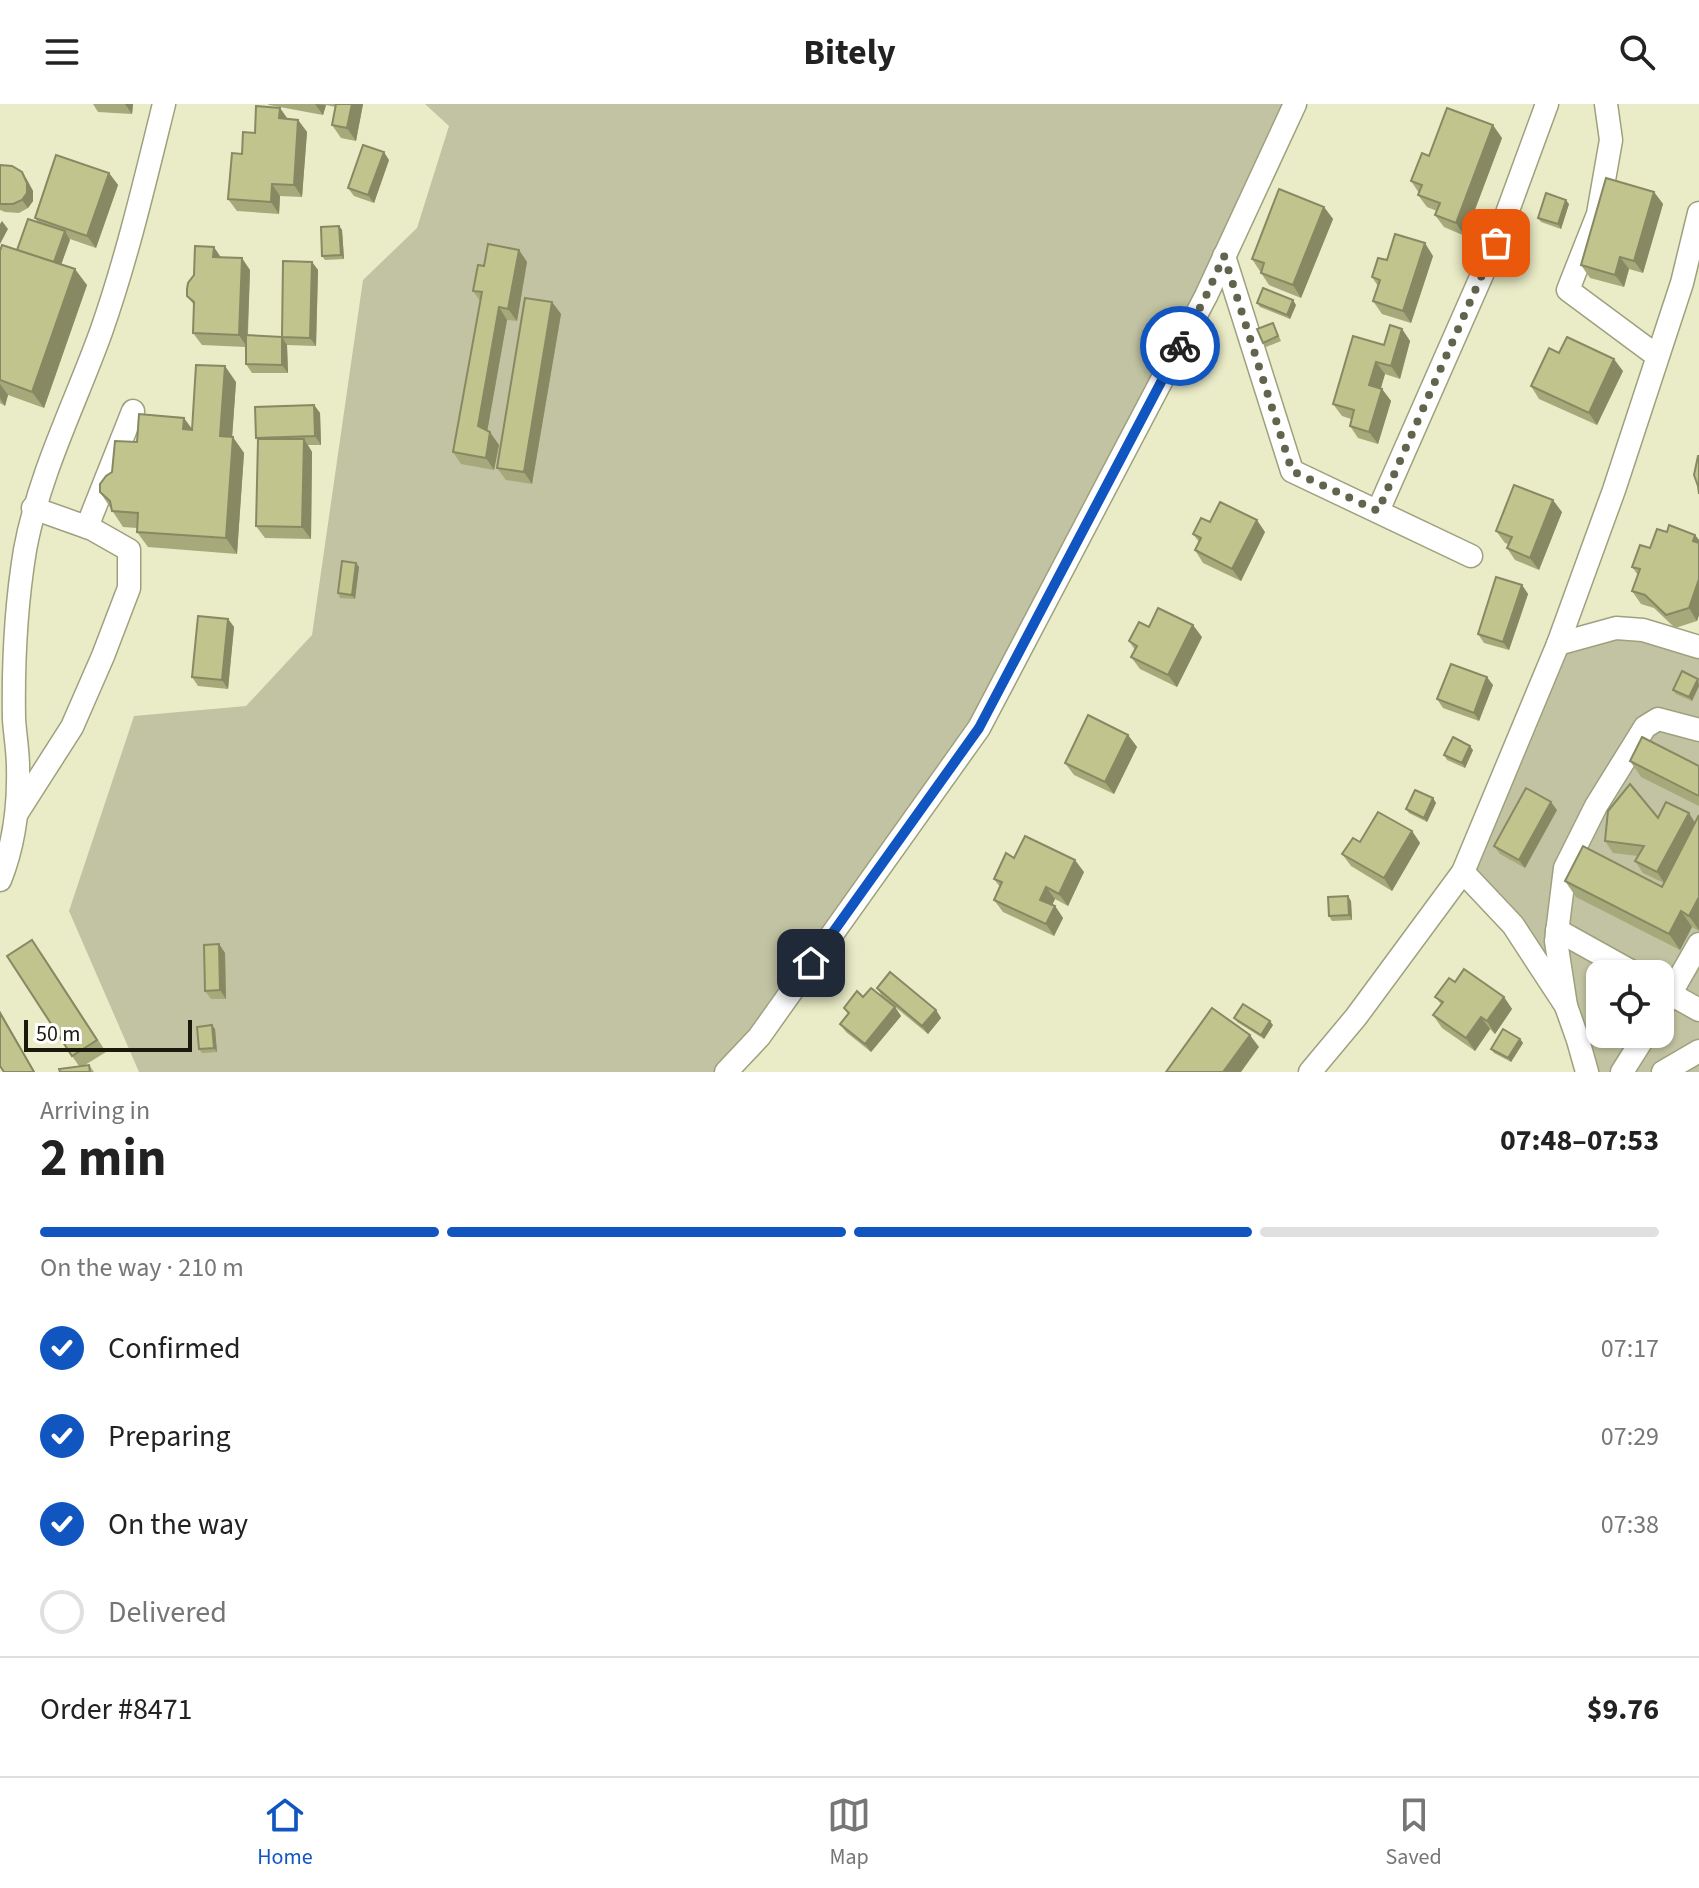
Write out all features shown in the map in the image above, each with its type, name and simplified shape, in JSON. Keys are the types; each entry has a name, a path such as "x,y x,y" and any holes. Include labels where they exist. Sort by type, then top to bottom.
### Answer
{"street":[{"path":"0,880 7,862 16,815 18,768 7,721 7,645 33,508 101,331 136,218 164,104"},
{"path":"726,1072 759,1037 979,728 1206,296 1295,104"},
{"path":"1378,511 1496,243 1547,104"},
{"path":"1606,104 1611,140 1598,214 1568,290 1657,356"},
{"path":"1310,1072 1356,1017 1463,872 1558,644 1614,490 1682,283 1699,213"},
{"path":"1224,256 1292,471 1471,556"},
{"path":"87,527 133,411"},
{"path":"16,815 72,727 129,588 129,550 87,527 33,508"},
{"path":"1558,644 1616,628 1643,630 1699,647"},
{"path":"1587,1072 1566,1006 1556,941 1565,868 1596,806 1645,727 1658,719 1699,730"},
{"path":"1463,872 1513,925 1566,1006"},
{"path":"1557,930 1611,960"},
{"path":"1674,983 1699,944"},
{"path":"1674,1001 1699,1010"},
{"path":"1622,1072 1637,1048"},
{"path":"1663,1072 1699,1051"}],"green space":[{"path":"425,104 1295,104 979,728 726,1072 139,1072 69,911 134,716 246,706 312,635 363,280 417,228 449,126"},
{"path":"1616,628 1699,647 1699,1072 1587,1072 1566,1006 1463,872 1558,644"}],"building":[{"path":"336,104 352,104 347,128 332,125"},
{"path":"256,106 280,108 279,118 298,120 294,185 272,184 271,202 228,199 232,153 242,154 243,132 255,133"},
{"path":"1447,108 1493,125 1456,223 1435,215 1440,203 1418,195 1422,185 1411,181 1422,153 1429,156"},
{"path":"363,145 384,152 368,195 348,188"},
{"path":"56,155 109,173 87,236 35,218"},
{"path":"0,165 12,166 22,172 27,193 22,200 0,204"},
{"path":"1606,178 1654,192 1634,261 1620,257 1615,275 1581,265"},
{"path":"1279,189 1324,207 1293,285 1261,273 1264,263 1252,259"},
{"path":"1546,193 1566,200 1558,224 1538,218"},
{"path":"28,219 65,231 54,262 17,250"},
{"path":"339,226 341,255 322,256 321,227"},
{"path":"1395,234 1425,243 1403,311 1373,301 1380,280 1372,277 1378,258 1387,260"},
{"path":"488,244 519,250 508,309 499,307 478,426 490,432 486,458 453,452 482,292 473,291 478,265 484,266"},
{"path":"2,245 75,269 32,392 0,380"},
{"path":"195,246 214,247 213,257 242,258 239,335 193,333 194,302 187,296 187,289 194,275"},
{"path":"283,261 312,262 310,338 282,337"},
{"path":"1263,288 1293,300 1287,315 1257,303"},
{"path":"525,298 552,302 524,472 497,468"},
{"path":"1273,323 1278,336 1263,343 1257,329"},
{"path":"1390,325 1402,329 1391,366 1376,362 1369,385 1382,389 1369,432 1350,426 1354,410 1333,404 1353,336 1384,345"},
{"path":"246,335 282,337 282,365 246,364"},
{"path":"1567,337 1614,359 1589,413 1531,386 1549,348 1559,353"},
{"path":"196,365 225,366 220,436 233,437 226,538 137,532 138,513 112,511 110,501 100,492 100,484 112,472 115,441 137,442 139,414 184,418 183,429 192,430"},
{"path":"314,405 315,436 256,438 255,407"},
{"path":"258,439 304,439 302,527 256,526"},
{"path":"1699,456 1699,494 1694,475"},
{"path":"1514,485 1553,500 1530,558 1507,548 1512,537 1496,531"},
{"path":"1220,502 1257,520 1232,569 1195,550 1201,538 1193,534 1201,518 1210,522"},
{"path":"1669,525 1695,535 1693,541 1699,543 1699,579 1689,608 1666,615 1645,595 1632,591 1640,569 1632,567 1640,545 1650,548 1657,529 1667,532"},
{"path":"342,561 356,563 352,595 338,593"},
{"path":"1496,577 1522,585 1503,642 1478,634"},
{"path":"1158,608 1193,625 1168,675 1131,657 1137,646 1129,641 1139,622 1149,627"},
{"path":"198,616 228,619 222,680 192,677"},
{"path":"1451,664 1487,677 1474,713 1437,699"},
{"path":"1682,671 1698,679 1689,697 1673,690"},
{"path":"1088,715 1128,735 1105,782 1065,763"},
{"path":"1453,737 1470,746 1462,763 1444,755"},
{"path":"1642,737 1699,766 1699,796 1630,761"},
{"path":"1630,784 1658,818 1666,802 1689,813 1657,872 1635,861 1644,846 1605,841 1608,811"},
{"path":"1526,788 1551,802 1519,860 1494,846"},
{"path":"1415,790 1433,798 1424,818 1406,809"},
{"path":"1378,812 1412,831 1384,878 1342,854 1353,838 1360,842"},
{"path":"1699,815 1699,897 1689,916 1681,911 1669,934 1565,881 1583,846 1662,887"},
{"path":"1025,836 1075,860 1059,894 1046,887 1040,900 1055,906 1046,924 994,900 1002,882 994,879 1006,853 1014,858"},
{"path":"1348,896 1349,915 1329,916 1328,897"},
{"path":"32,940 97,1040 72,1056 7,956"},
{"path":"219,944 220,990 205,991 204,945"},
{"path":"1464,969 1504,997 1487,1021 1481,1017 1466,1038 1433,1015 1443,1002 1435,997 1449,978 1455,982"},
{"path":"890,972 936,1010 922,1026 877,988"},
{"path":"871,988 895,1007 865,1044 840,1024 849,1013 844,1008 857,991 863,997"},
{"path":"1243,1004 1270,1021 1261,1035 1234,1018"},
{"path":"1212,1008 1250,1035 1223,1072 1166,1072"},
{"path":"0,1013 34,1072 4,1072 0,1066"},
{"path":"212,1025 214,1048 199,1049 197,1027"},
{"path":"1503,1029 1520,1039 1508,1058 1491,1049"},
{"path":"89,1065 90,1072 60,1072 59,1069"}],"way so far":[{"path":"1180,346 1224,256 1292,471 1378,511 1496,243"}],"route":[{"path":"811,963 979,728 1180,346"}]}
